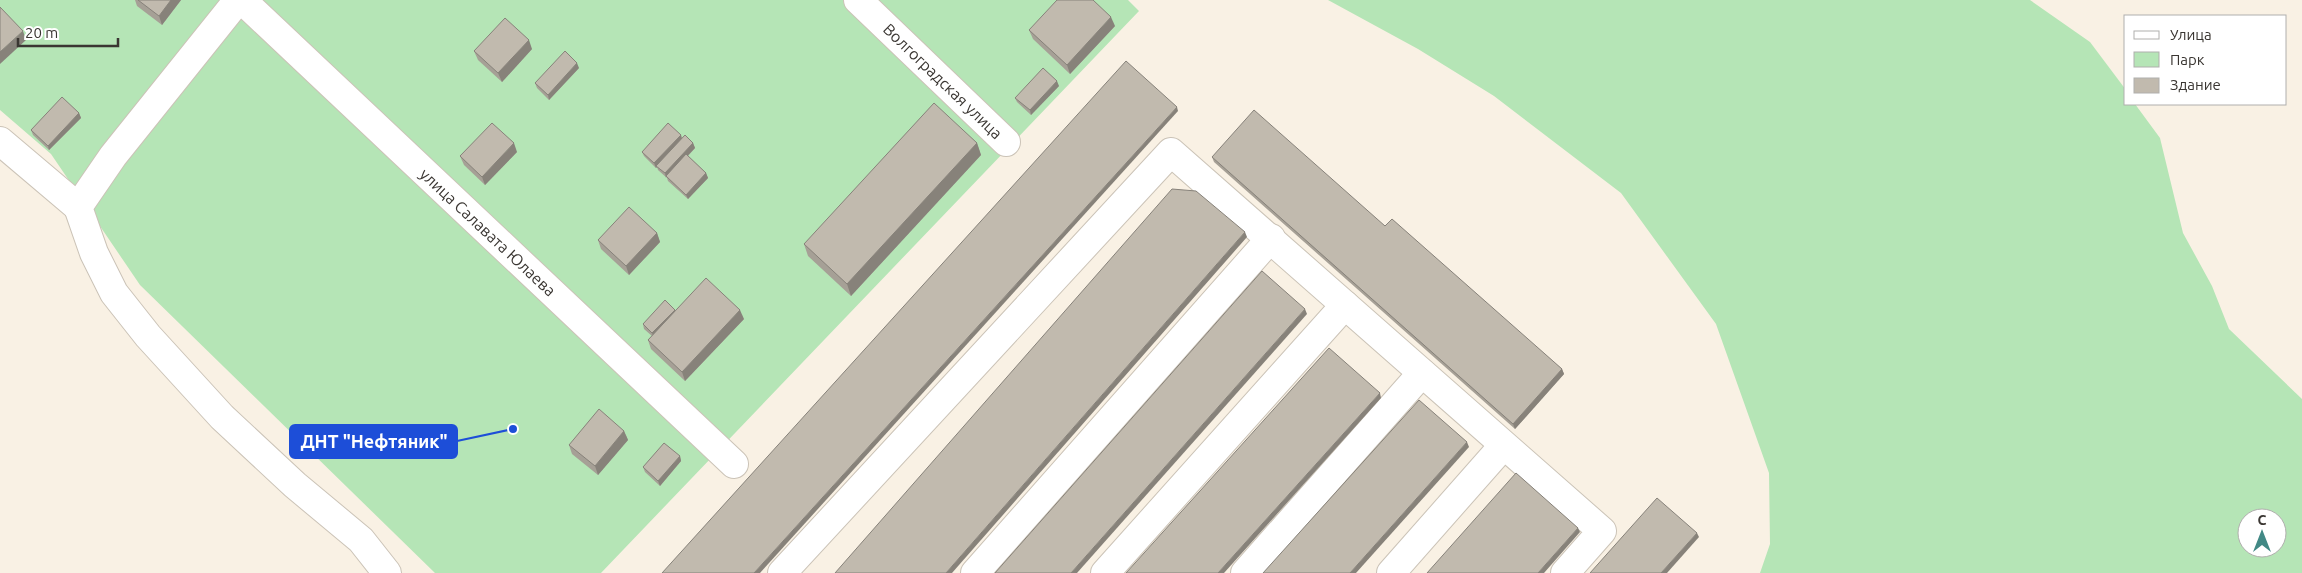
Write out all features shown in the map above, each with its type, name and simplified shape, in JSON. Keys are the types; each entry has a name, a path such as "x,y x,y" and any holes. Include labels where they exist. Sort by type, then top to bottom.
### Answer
{"street":[{"path":"78,207 113,156 238,0"},
{"name":"улица Салавата Юлаева","path":"242,0 734,464"},
{"name":"Волгоградская улица","path":"858,0 1006,142"},
{"path":"0,141 78,207 94,253 114,293 148,336 222,417 295,485 361,540 387,573"},
{"path":"782,573 1171,152 1602,531 1565,573"},
{"path":"975,573 1271,238"},
{"path":"1106,573 1346,305"},
{"path":"1244,573 1422,373"},
{"path":"1391,573 1504,446"}],"green space":[{"path":"0,0 1128,0 1139,11 601,573 435,573 140,285 51,154 0,110"},
{"path":"1328,0 2030,0 2090,42 2124,87 2124,105 2136,105 2160,138 2183,233 2212,286 2229,329 2302,399 2302,573 1760,573 1770,544 1769,473 1716,324 1621,193 1494,96 1418,49"}],"building":[{"path":"138,0 171,0 159,16"},
{"path":"1057,0 1093,0 1111,17 1067,65 1029,30"},
{"path":"0,7 23,31 0,52"},
{"path":"505,18 529,40 498,73 474,51"},
{"path":"565,51 577,63 548,95 535,83"},
{"path":"1126,61 1177,107 754,573 662,573"},
{"path":"1043,68 1057,81 1030,110 1015,98"},
{"path":"62,97 79,113 48,146 31,130"},
{"path":"934,103 977,143 847,284 804,244"},
{"path":"1254,110 1385,226 1392,219 1562,369 1513,424 1212,157"},
{"path":"492,123 514,143 482,177 460,156"},
{"path":"668,123 681,135 654,163 642,152"},
{"path":"685,135 693,143 665,173 656,166"},
{"path":"686,154 706,173 686,195 666,176"},
{"path":"1172,189 1196,191 1245,232 946,573 835,573"},
{"path":"629,207 657,233 626,266 598,240"},
{"path":"1262,271 1305,309 1071,573 995,573"},
{"path":"706,278 740,310 682,372 648,340"},
{"path":"665,300 675,310 652,333 643,324"},
{"path":"1329,348 1380,393 1218,573 1126,573"},
{"path":"1419,400 1467,442 1350,573 1263,573"},
{"path":"599,409 624,431 595,466 569,445"},
{"path":"664,443 680,456 658,481 643,467"},
{"path":"1516,473 1578,528 1538,573 1427,573"},
{"path":"1657,498 1697,533 1661,573 1590,573"}],"place":[{"name":"ДНТ \"Нефтяник\"","path":"513,429"}]}
